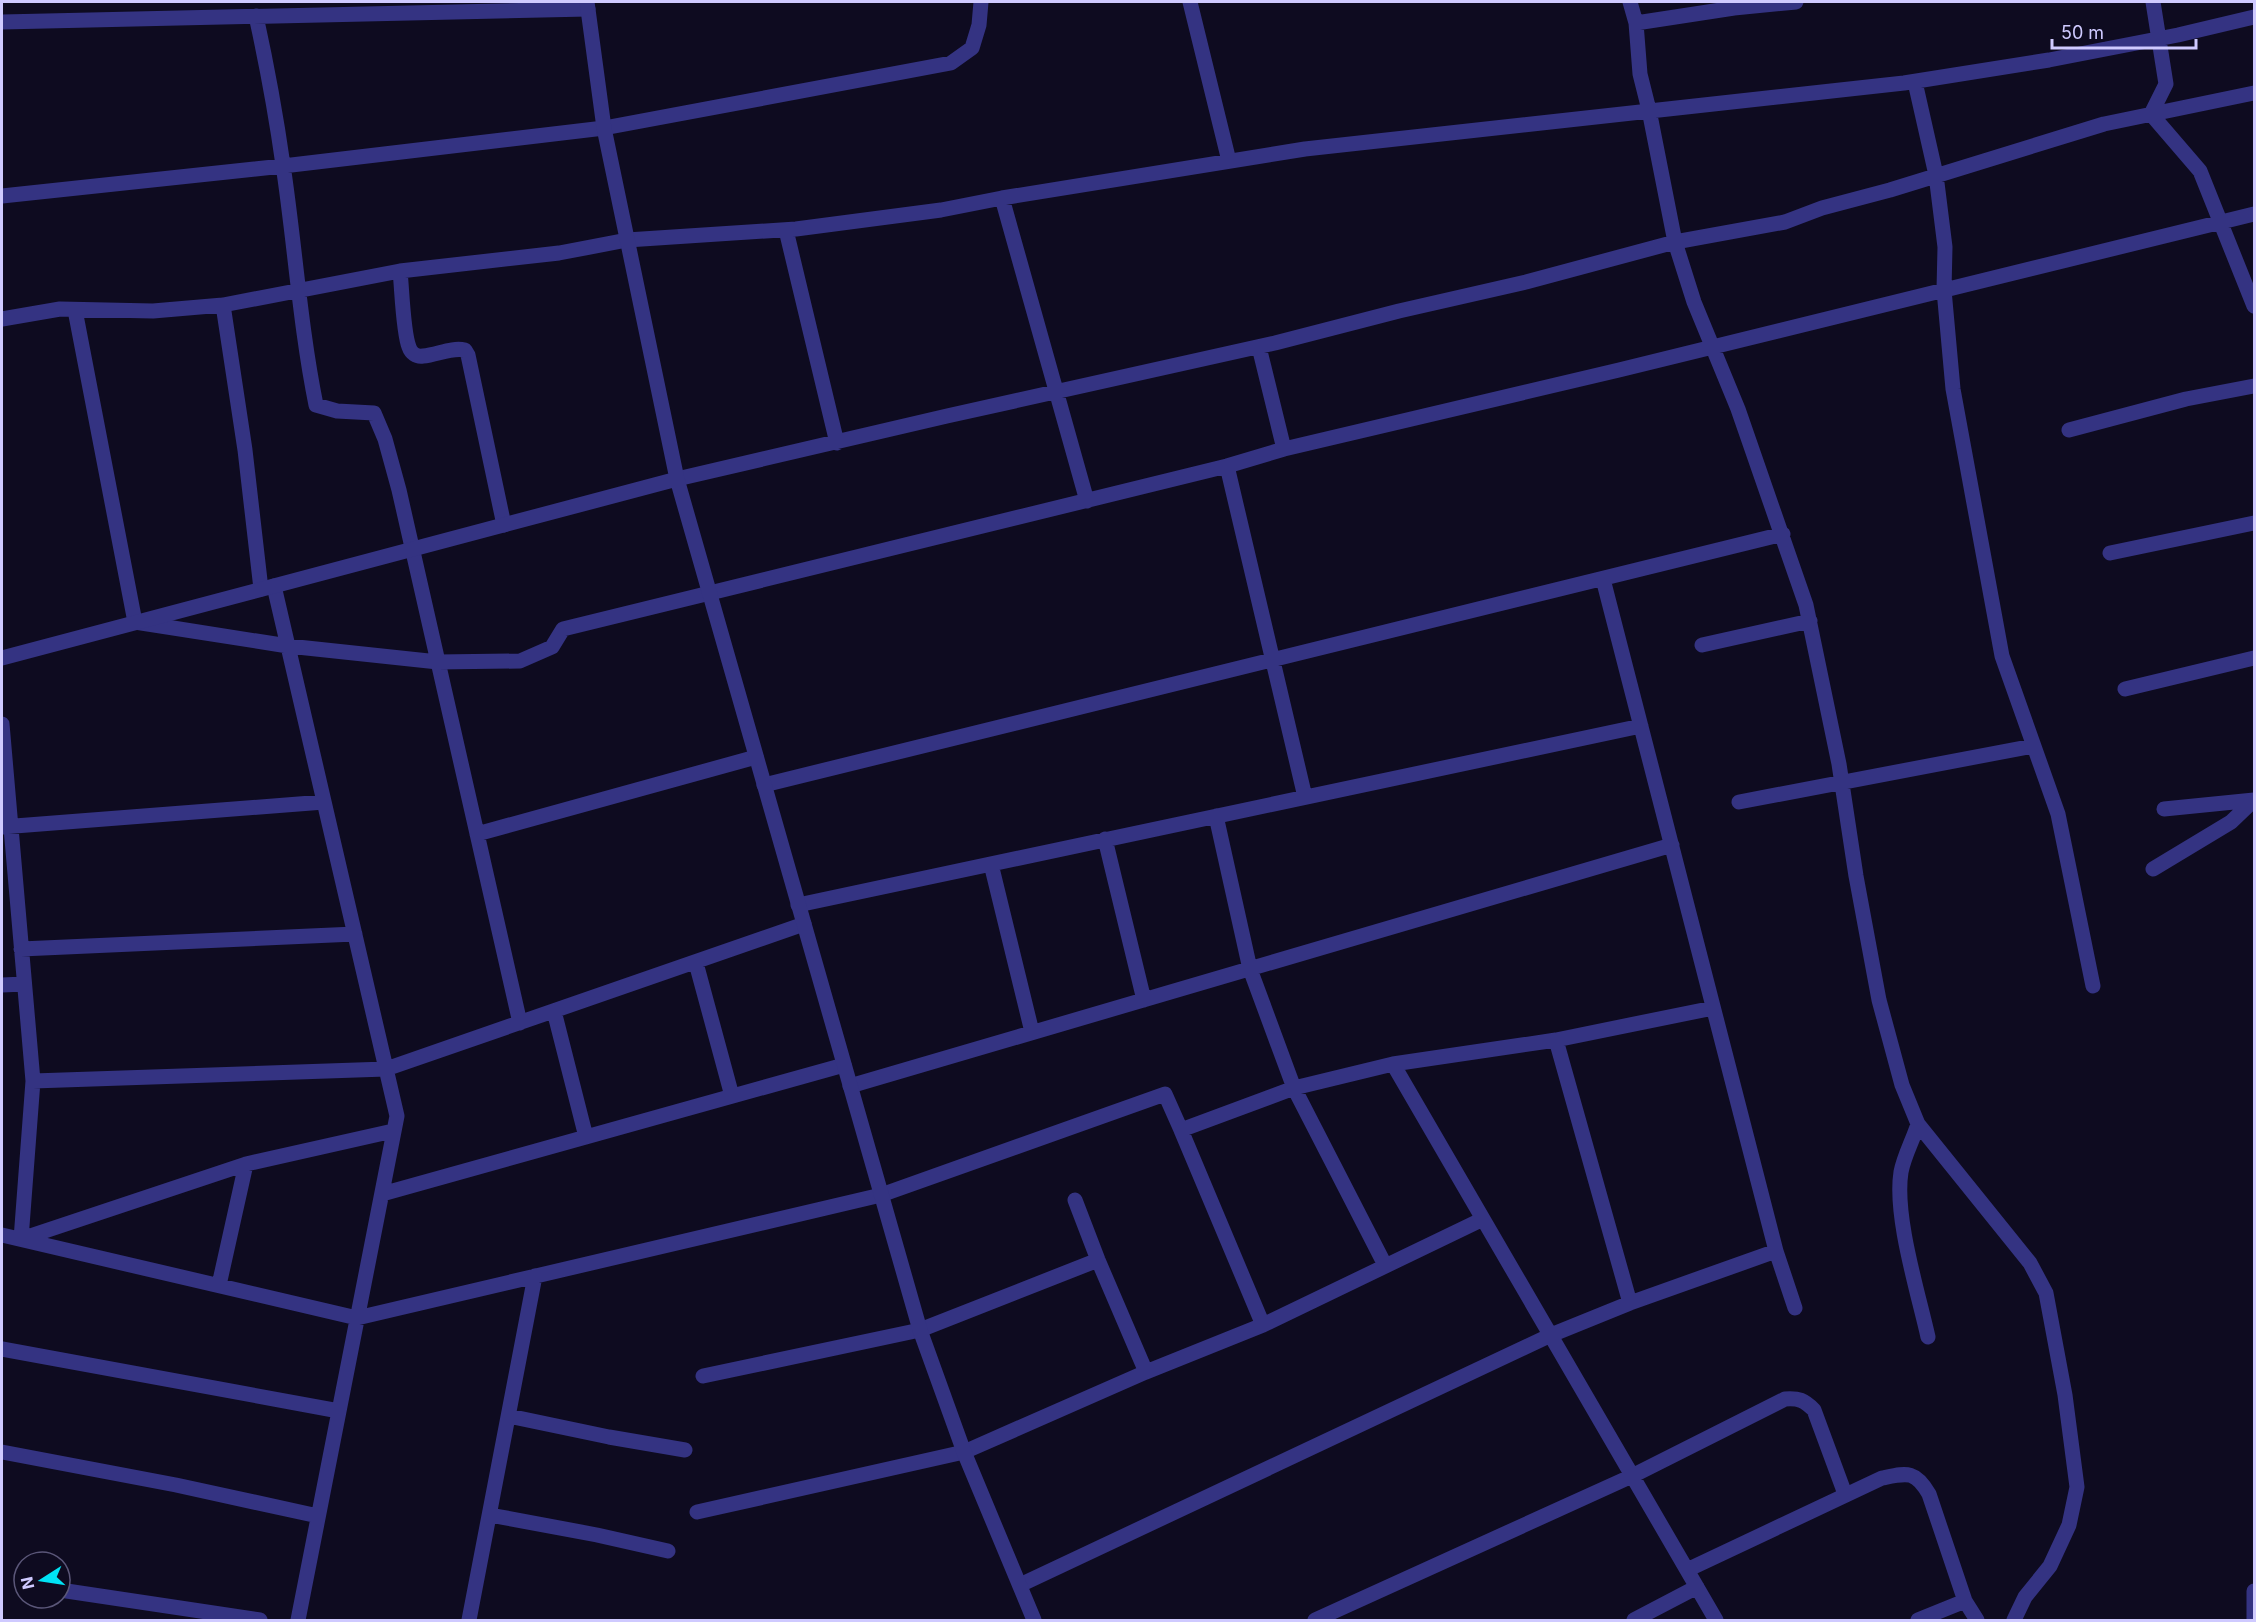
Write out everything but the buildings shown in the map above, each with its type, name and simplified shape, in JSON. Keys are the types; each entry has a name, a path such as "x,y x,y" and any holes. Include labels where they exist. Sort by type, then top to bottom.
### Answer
{"street":[{"path":"2,196 604,128 951,63 972,48 979,26 981,2"},
{"path":"1190,2 1229,161"},
{"path":"1630,2 1636,23 1640,74 1676,242 1694,302 1738,409 1783,534 1810,621 1842,781 1856,876 1879,1000 1902,1084 1918,1124 2030,1263 2046,1293 2065,1395 2077,1487 2069,1525 2050,1566 2025,1597 2014,1620"},
{"path":"1636,23 1734,8 1796,2"},
{"path":"2151,114 2166,84 2157,39 2153,2"},
{"path":"2,22 588,5 604,128 676,479 920,1330 964,1452 1035,1620"},
{"path":"256,16 283,166 305,353 316,405 337,411 374,413 385,439 520,1023"},
{"path":"2,319 60,309 153,311 223,305 400,271 559,253 627,240 786,230 941,210 1305,149 1915,82 2049,60 2254,17"},
{"path":"1915,82 1936,175 1945,247 1944,290 1953,389 2002,656 2058,814 2093,986"},
{"path":"2,658 676,479 1259,346 1526,282 1676,242 1785,222 1822,208 1890,190 2104,124 2225,101 2254,93"},
{"path":"2151,114 2200,171 2254,306"},
{"path":"1002,198 1087,501"},
{"path":"135,622 288,646 438,662 520,661 552,646 563,629 1087,501 1227,466 1284,449 1712,347 2254,213"},
{"path":"786,230 837,442"},
{"path":"400,271 408,340 413,354 417,357 459,348 465,350 468,355 504,525"},
{"path":"223,305 268,587 288,646 397,1116 298,1620"},
{"path":"75,310 135,622"},
{"path":"1259,346 1284,449"},
{"path":"2069,430 2186,399 2254,386"},
{"path":"1227,466 1305,797"},
{"path":"2110,553 2254,523"},
{"path":"764,784 1783,534"},
{"path":"1603,579 1776,1251 1794,1308"},
{"path":"1702,645 1810,621"},
{"path":"2125,689 2254,658"},
{"path":"2,724 6,826 21,949 33,1081 21,1239"},
{"path":"798,905 1641,726"},
{"path":"1739,802 2034,746"},
{"path":"477,834 756,757"},
{"path":"2163,809 2254,800"},
{"path":"2153,869 2231,822 2254,800"},
{"path":"6,826 324,802"},
{"path":"1216,816 1250,969 1294,1088 1385,1265"},
{"path":"1105,840 1144,1000"},
{"path":"850,1086 1672,845"},
{"path":"991,864 1032,1032"},
{"path":"33,1081 386,1069 804,924"},
{"path":"21,949 355,934"},
{"path":"696,963 732,1096"},
{"path":"2,985 24,984"},
{"path":"1181,1130 1294,1088 1393,1064 1556,1040 1713,1008"},
{"path":"554,1011 586,1137"},
{"path":"1556,1040 1630,1303"},
{"path":"1393,1064 1716,1620"},
{"path":"381,1194 844,1065"},
{"path":"2,1235 357,1318 881,1195 1165,1094 1263,1325"},
{"path":"1918,1124 1902,1170 1899,1195 1904,1229 1928,1337"},
{"path":"21,1239 246,1164 393,1131"},
{"path":"219,1285 246,1164"},
{"path":"1075,1200 1146,1372"},
{"path":"697,1512 964,1452 1146,1372 1263,1325 1483,1219"},
{"path":"1020,1585 1551,1335 1630,1303 1776,1251"},
{"path":"703,1376 920,1330 1098,1260"},
{"path":"471,1620 535,1276"},
{"path":"2,1349 339,1411"},
{"path":"1316,1620 1632,1476 1785,1399 1796,1398 1804,1401 1814,1410 1845,1494"},
{"path":"509,1416 685,1450"},
{"path":"2,1452 176,1485 318,1516"},
{"path":"1687,1570 1882,1478 1899,1474 1910,1475 1920,1479 1929,1494 1965,1601 1977,1620"},
{"path":"490,1515 668,1551"},
{"path":"1634,1620 1697,1587"},
{"path":"2249,1619 2254,1591"},
{"path":"72,1592 260,1620"},
{"path":"1918,1620 1965,1601"}]}
